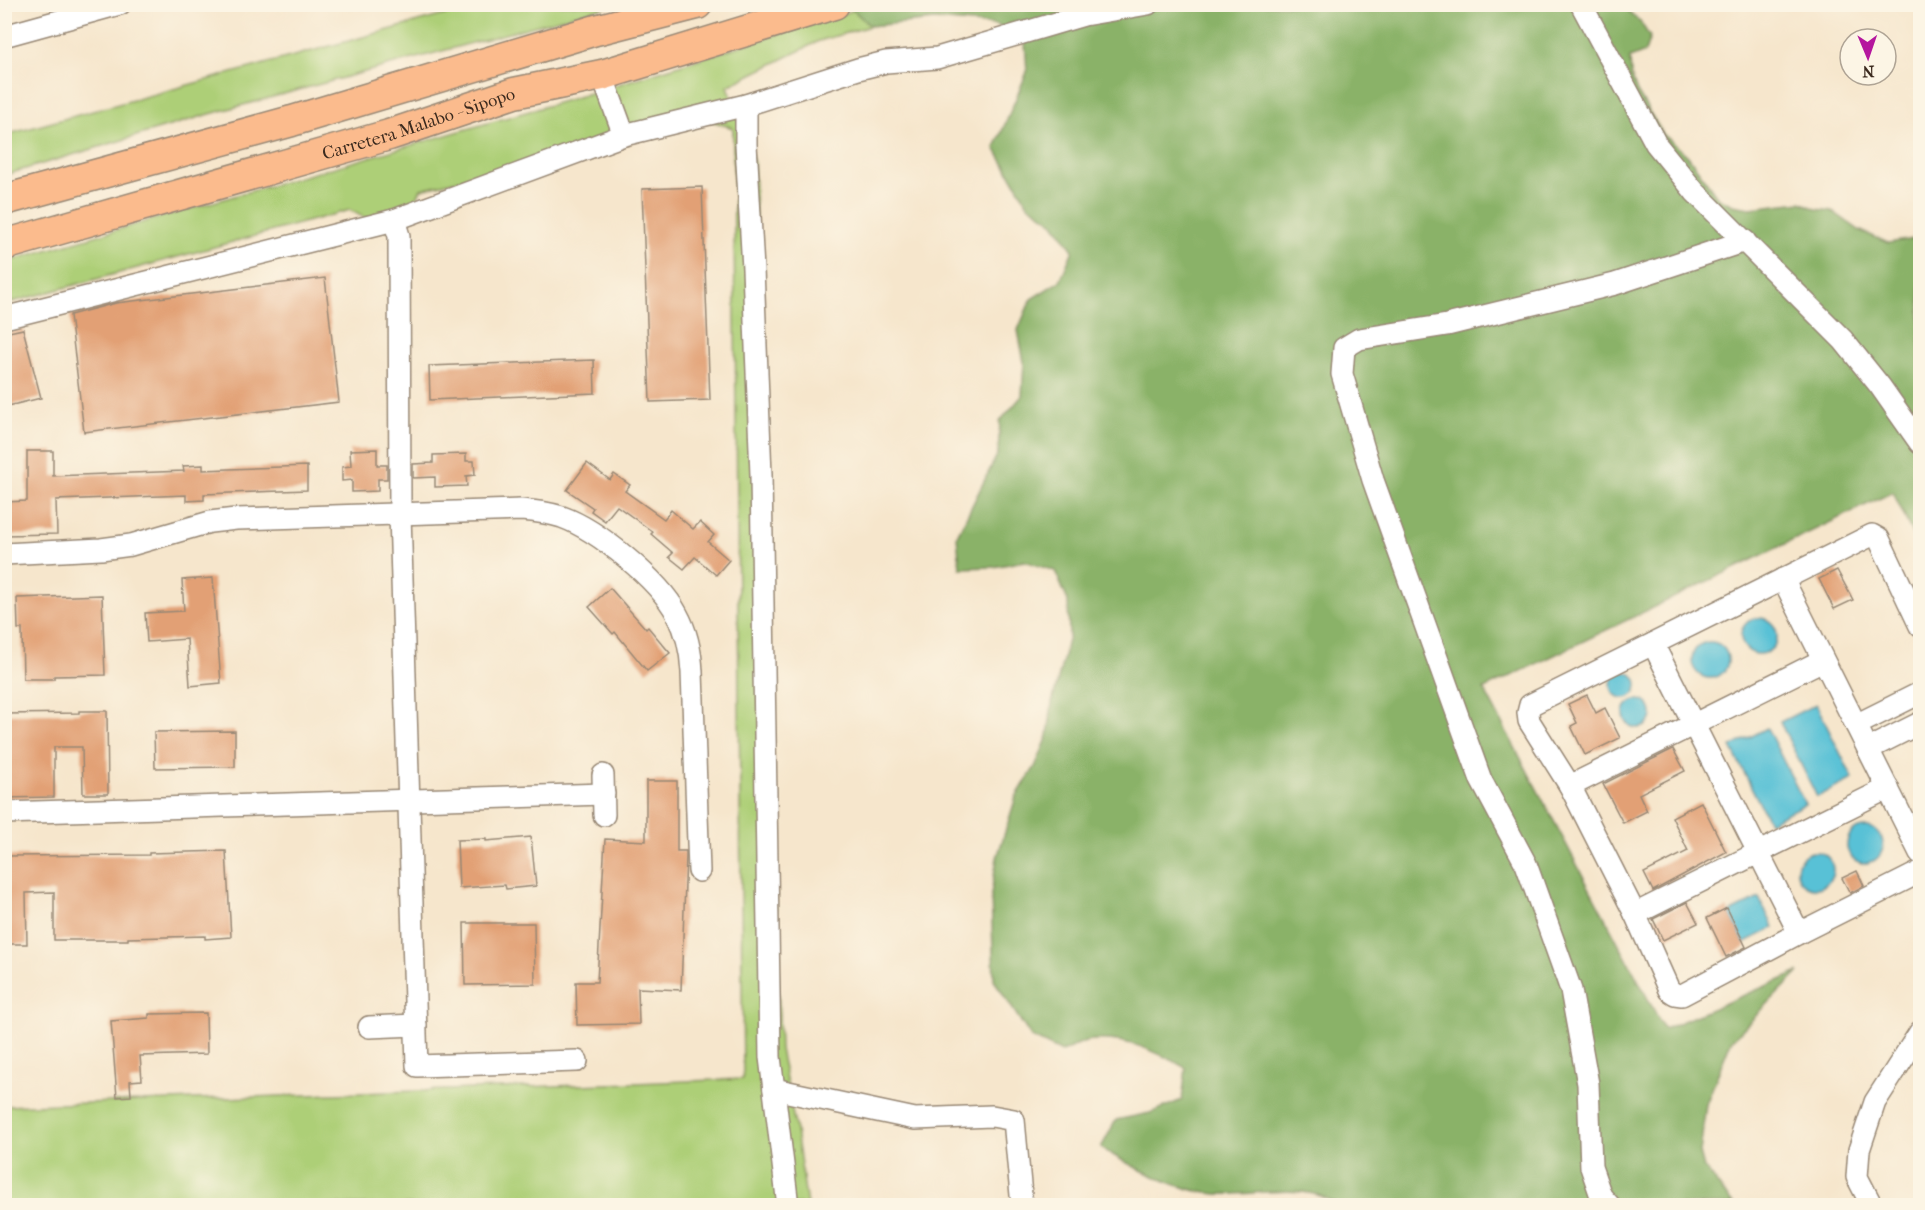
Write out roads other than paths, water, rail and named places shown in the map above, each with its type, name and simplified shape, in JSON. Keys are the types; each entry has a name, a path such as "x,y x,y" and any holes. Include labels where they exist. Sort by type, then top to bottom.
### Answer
{"highway":[{"name":"Carretera Malabo - Sipopo","path":"4,200 292,121 596,30 697,4"},
{"name":"Carretera Malabo - Sipopo","path":"4,245 389,135 514,93 602,75 834,4"}],"street":[{"path":"4,36 120,4"},
{"path":"4,318 394,220 624,135 746,105 858,69 886,62 937,58 1084,15 1148,4"},
{"path":"1581,4 1656,144 1695,192 1802,296 1843,340 1880,386 1920,443"},
{"path":"602,75 624,135"},
{"path":"746,105 760,475 770,1057 788,1206"},
{"path":"394,220 399,236 400,514 417,1066 577,1061"},
{"path":"1610,1206 1601,1196 1591,1167 1588,1084 1571,990 1526,864 1481,780 1373,480 1342,374 1344,348 1359,339 1447,325 1615,284 1744,242"},
{"path":"4,554 101,549 131,545 210,522 236,519 521,510 561,517 583,526 602,538 637,568 677,612 685,629 690,651 699,872"},
{"path":"1920,626 1879,539 1872,535 1530,705 1528,713 1530,721 1570,786 1635,914 1669,990 1675,994 1682,995 1920,872"},
{"path":"1783,579 1920,853"},
{"path":"1653,644 1799,933"},
{"path":"1570,786 1823,660"},
{"path":"1856,725 1920,693"},
{"path":"1868,748 1920,723"},
{"path":"1635,914 1888,788"},
{"path":"4,813 604,795"},
{"path":"369,1027 416,1025"},
{"path":"1872,1206 1857,1177 1859,1150 1875,1102 1920,1032"},
{"path":"774,1089 915,1119 992,1116 1014,1120 1022,1206"}],"water":[{"path":"1759,618 1771,624 1777,636 1771,648 1759,654 1747,648 1741,636 1747,624"},
{"path":"1710,642 1722,648 1728,660 1722,672 1710,678 1698,672 1692,660 1698,648"},
{"path":"1624,672 1634,675 1637,685 1634,695 1624,698 1614,695 1611,685 1614,675"},
{"path":"1638,700 1648,704 1652,714 1648,724 1638,728 1628,724 1624,714 1628,704"},
{"path":"1816,704 1853,779 1817,797 1780,722"},
{"path":"1767,728 1805,804 1769,822 1731,747"},
{"path":"1865,827 1877,833 1883,845 1877,857 1865,863 1853,857 1847,845 1853,833"},
{"path":"1815,852 1827,858 1833,870 1827,882 1815,888 1803,882 1797,870 1803,858"},
{"path":"1759,898 1774,928 1744,943 1729,913"}]}
